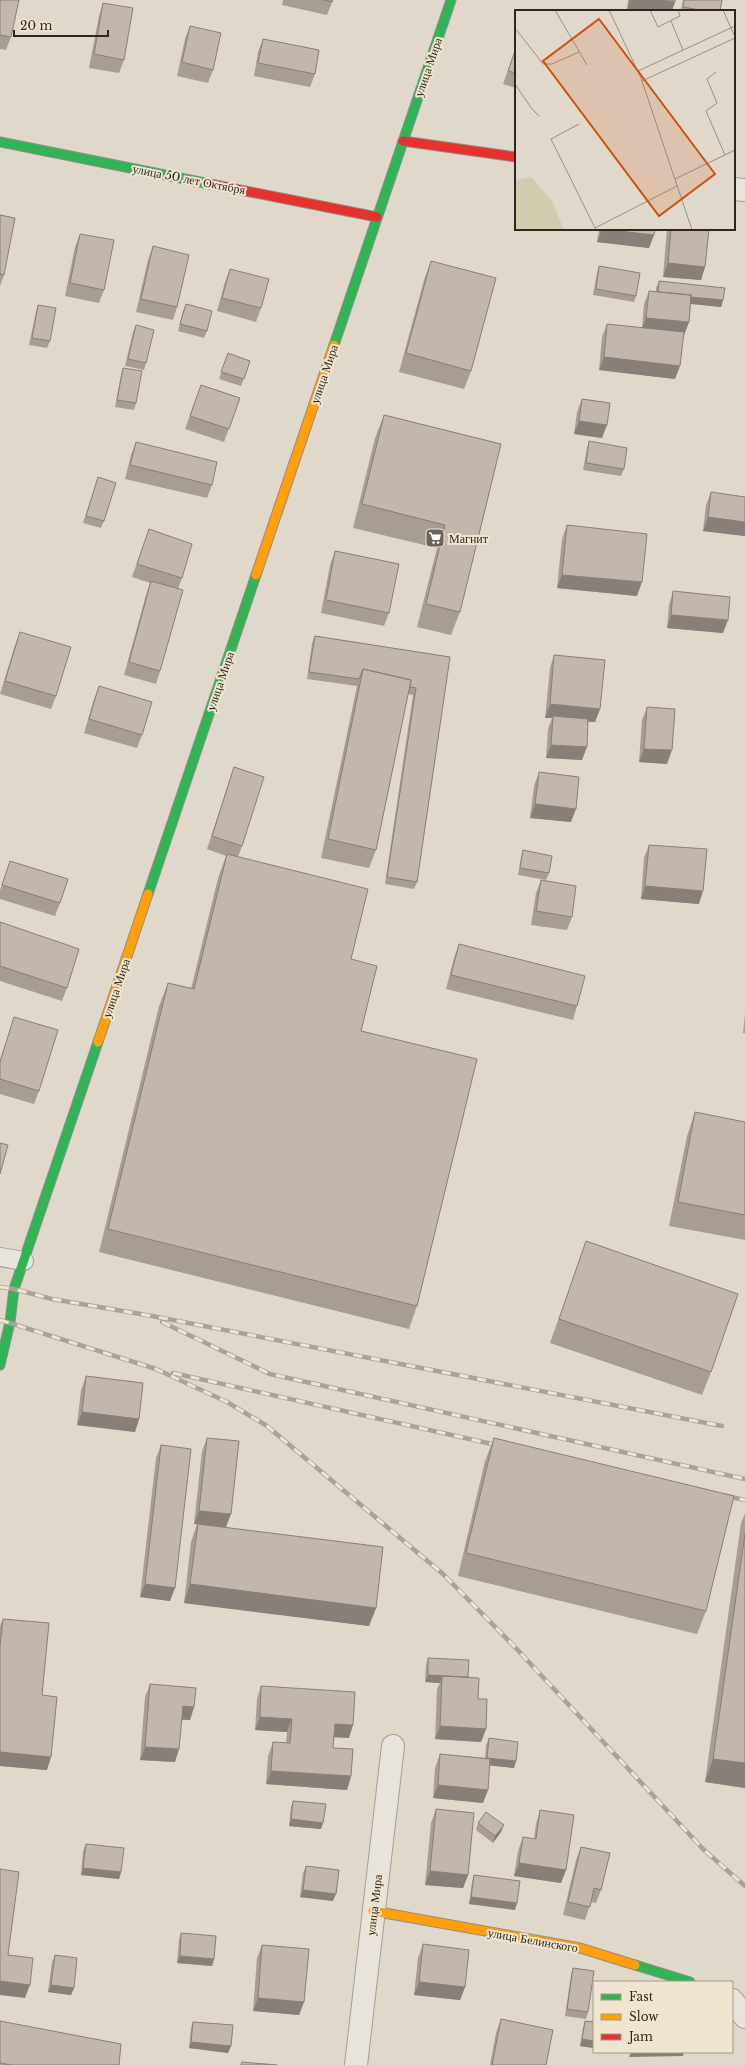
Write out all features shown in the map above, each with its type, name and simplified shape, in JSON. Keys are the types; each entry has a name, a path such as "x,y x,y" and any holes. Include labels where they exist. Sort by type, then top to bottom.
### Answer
{"street":[{"name":"улица Мира","path":"0,1365 10,1322 14,1289 451,0"},
{"path":"403,141 515,157"},
{"name":"улица 50 лет Октября","path":"0,142 378,217"},
{"path":"735,189 745,190"},
{"name":"улица Мира","path":"356,2065 392,1746"},
{"name":"улица Белинского","path":"374,1911 580,1948 687,1981"},
{"path":"733,2001 745,2017"}],"lane":[{"path":"0,1257 24,1261"}],"building":[{"path":"0,0 19,0 11,37 0,35"},
{"path":"658,0 675,0 675,2"},
{"path":"684,0 722,0 720,10 700,10 683,7"},
{"path":"103,3 133,8 124,60 94,54"},
{"path":"190,26 221,33 213,70 182,62"},
{"path":"263,39 319,50 315,74 258,63"},
{"path":"515,51 515,73 508,71"},
{"path":"0,215 15,218 4,275 0,274"},
{"path":"611,230 655,230 654,235"},
{"path":"671,230 709,230 705,267 668,263"},
{"path":"80,234 114,240 104,290 70,283"},
{"path":"153,246 189,255 177,307 141,299"},
{"path":"431,261 496,278 471,371 406,353"},
{"path":"599,266 640,273 636,296 596,289"},
{"path":"230,269 269,279 261,308 222,298"},
{"path":"659,281 725,288 723,300 658,292"},
{"path":"649,291 691,295 689,322 646,318"},
{"path":"186,304 212,311 207,331 180,324"},
{"path":"38,305 56,308 50,341 32,338"},
{"path":"607,324 684,332 680,366 604,357"},
{"path":"136,325 154,330 146,363 128,359"},
{"path":"228,353 250,361 244,379 221,372"},
{"path":"123,368 142,371 136,403 117,400"},
{"path":"201,385 240,398 229,429 190,416"},
{"path":"582,399 610,403 607,425 579,421"},
{"name":"Магнит","path":"384,415 501,444 460,612 426,604 445,525 362,504"},
{"path":"589,441 627,448 624,469 586,463"},
{"path":"136,442 217,462 212,485 130,465"},
{"path":"98,477 116,483 104,521 86,516"},
{"path":"711,492 745,497 745,522 708,517"},
{"path":"567,525 647,534 642,582 562,575"},
{"path":"149,529 192,544 182,578 137,564"},
{"path":"335,551 399,564 389,613 326,600"},
{"path":"151,581 183,590 160,671 129,662"},
{"path":"673,591 730,597 728,620 671,615"},
{"path":"20,632 71,647 56,696 5,681"},
{"path":"315,636 450,657 417,882 387,877 416,688 410,687 411,680 363,669 359,679 309,672"},
{"path":"554,655 605,660 600,709 550,704"},
{"path":"363,669 411,680 376,850 328,839"},
{"path":"99,686 152,702 142,735 89,719"},
{"path":"647,707 675,709 672,750 644,749"},
{"path":"553,716 588,719 587,747 551,745"},
{"path":"234,767 264,777 242,846 212,836"},
{"path":"539,772 579,777 576,809 535,804"},
{"path":"649,845 707,849 703,891 645,886"},
{"path":"523,850 552,856 549,873 520,868"},
{"path":"227,854 368,889 351,959 377,966 361,1031 477,1059 417,1306 108,1229 168,983 194,989"},
{"path":"10,861 68,879 60,903 2,885"},
{"path":"541,880 576,886 572,917 536,911"},
{"path":"0,922 79,949 67,988 0,966"},
{"path":"459,944 585,976 577,1006 451,975"},
{"path":"14,1017 58,1030 39,1091 0,1079 0,1062"},
{"path":"695,1112 745,1122 745,1215 678,1202"},
{"path":"0,1143 8,1145 0,1174"},
{"path":"586,1241 738,1294 711,1372 559,1319"},
{"path":"86,1376 143,1383 139,1419 82,1412"},
{"path":"207,1438 239,1441 231,1514 199,1511"},
{"path":"494,1438 734,1496 706,1611 466,1553"},
{"path":"161,1445 191,1449 175,1588 145,1584"},
{"path":"198,1524 383,1547 376,1608 190,1584"},
{"path":"745,1534 745,1763 713,1759"},
{"path":"3,1619 49,1623 42,1695 57,1697 51,1757 0,1752 0,1646"},
{"path":"428,1658 469,1660 468,1677 428,1675"},
{"path":"442,1676 479,1678 478,1699 487,1699 486,1729 440,1726"},
{"path":"150,1684 196,1688 194,1707 183,1706 179,1749 145,1747"},
{"path":"261,1686 355,1692 353,1725 335,1724 333,1748 353,1749 351,1776 271,1771 273,1742 290,1743 292,1719 260,1717"},
{"path":"489,1738 518,1742 516,1761 487,1758"},
{"path":"440,1754 490,1759 488,1790 438,1785"},
{"path":"293,1801 326,1804 323,1823 291,1819"},
{"path":"436,1809 474,1813 468,1875 430,1871"},
{"path":"540,1810 574,1815 566,1870 519,1863 523,1837 536,1839"},
{"path":"486,1812 504,1825 495,1836 478,1823"},
{"path":"86,1844 124,1848 121,1872 83,1868"},
{"path":"581,1847 610,1853 601,1890 594,1888 590,1907 568,1902"},
{"path":"306,1866 339,1870 336,1894 303,1890"},
{"path":"0,1869 19,1872 8,1955 33,1958 30,1985 0,1981"},
{"path":"474,1875 520,1881 517,1903 471,1897"},
{"path":"181,1933 216,1936 214,1959 180,1956"},
{"path":"423,1944 469,1950 465,1987 419,1982"},
{"path":"262,1945 309,1949 304,2002 258,1998"},
{"path":"55,1955 77,1958 74,1988 51,1985"},
{"path":"573,1968 594,1971 588,2012 567,2009"},
{"path":"501,2019 553,2030 546,2065 492,2065"},
{"path":"0,2021 121,2044 119,2065 11,2065 0,2063"},
{"path":"585,2021 593,2022 593,2041 582,2039"},
{"path":"193,2022 233,2025 231,2046 191,2042"},
{"path":"242,2062 277,2065 241,2065"}],"railway":[{"path":"0,1287 52,1299 152,1316 722,1426"},
{"path":"0,1320 156,1369 227,1402 267,1426 443,1574 513,1645 703,1849 745,1886"},
{"path":"162,1322 270,1374 745,1479"},
{"path":"173,1373 501,1446"},
{"path":"722,1495 745,1500"}],"traffic: fast":[{"path":"334,345 451,0"},
{"path":"0,142 210,184"},
{"path":"148,894 256,575"},
{"path":"0,1365 10,1322 14,1289 98,1042"},
{"path":"635,1965 687,1981"}],"traffic: slow":[{"path":"256,575 334,345"},
{"path":"98,1042 148,894"},
{"path":"373,1911 580,1948 635,1965"}],"traffic: jam":[{"path":"403,141 515,157"},
{"path":"210,184 377,217"}],"place":[{"name":"Магнит","path":"435,538"}]}
